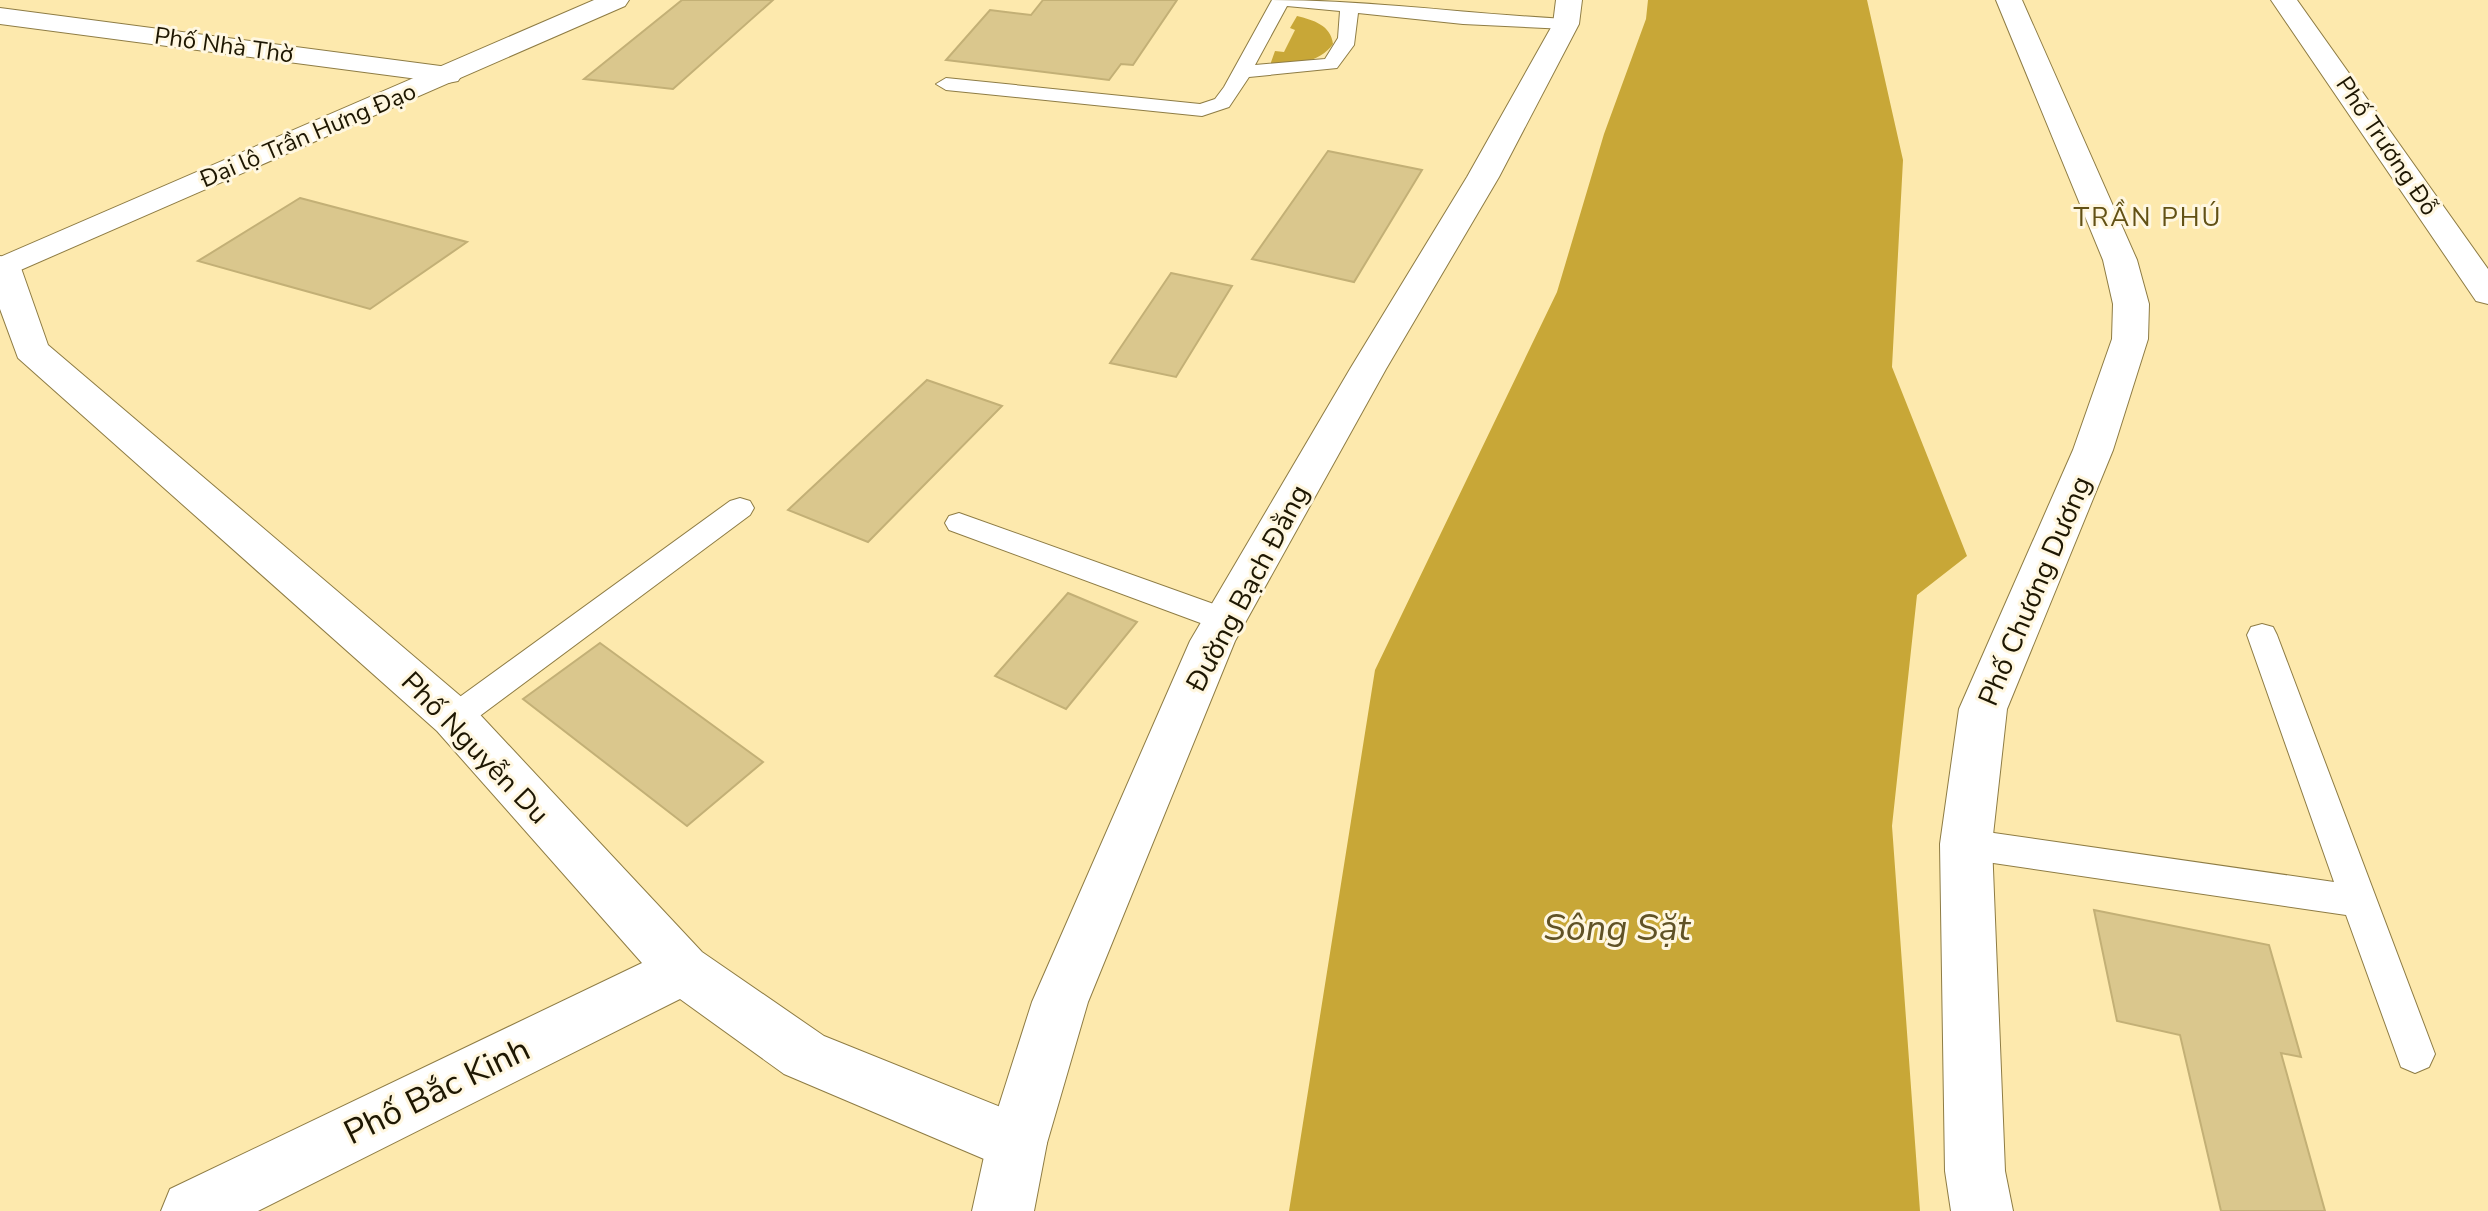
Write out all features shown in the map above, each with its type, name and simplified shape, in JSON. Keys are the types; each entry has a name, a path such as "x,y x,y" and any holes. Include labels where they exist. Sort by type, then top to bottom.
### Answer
{"street":[{"name":"Đại lộ Trần Hưng Đạo","path":"1,268 616,0"},
{"name":"Phố Chương Dương","path":"1982,1211 1975,1171 1966,844 1983,709 2093,450 2130,339 2131,304 2120,260 2009,0"},
{"name":"Phố Trương Đỗ","path":"2284,0 2488,294"},
{"name":"Đường Bạch Đằng","path":"1003,1211 1017,1143 1060,1002 1225,620 1368,369 1483,177 1568,12"},
{"name":"Phố Nhà Thờ","path":"0,16 448,75"},
{"name":"Phố Nguyễn Du","path":"1,268 16,360 454,718 683,970 804,1055 1017,1143"},
{"name":"Phố Bắc Kinh","path":"192,1211 683,970"}],"lane":[{"path":"946,84 1202,110 1222,103 1281,0 1463,19 1568,12"},
{"path":"1242,72 1330,64 1347,44 1351,22 1348,7"},
{"path":"454,718 740,508"},
{"path":"959,523 1225,620"},
{"path":"2262,635 2415,1054"},
{"path":"1966,844 2359,901"}],"water":[{"name":"Sông Sặt","path":"1648,0 1867,0 1903,160 1892,367 1967,556 1917,595 1892,826 1920,1211 1289,1211 1375,670 1557,292 1604,134 1646,19"},
{"path":"1297,16 1325,28 1333,44 1313,59 1270,65 1275,51 1284,52 1295,30 1290,28"}],"building":[{"path":"682,0 773,0 673,89 584,79"},
{"path":"1043,0 1177,0 1133,65 1121,64 1109,80 946,60 990,10 1031,15"},
{"path":"1328,151 1422,170 1354,282 1252,259"},
{"path":"300,198 467,242 370,309 198,261"},
{"path":"1171,273 1232,286 1176,377 1110,363"},
{"path":"927,380 1002,406 868,542 788,510"},
{"path":"1068,593 1137,622 1066,709 995,676"},
{"path":"600,643 763,762 687,826 523,699"},
{"path":"2094,910 2269,945 2301,1057 2281,1053 2325,1211 2221,1211 2180,1035 2117,1021"}],"district":[{"name":"TRẦN PHÚ","path":"2148,217"}]}
